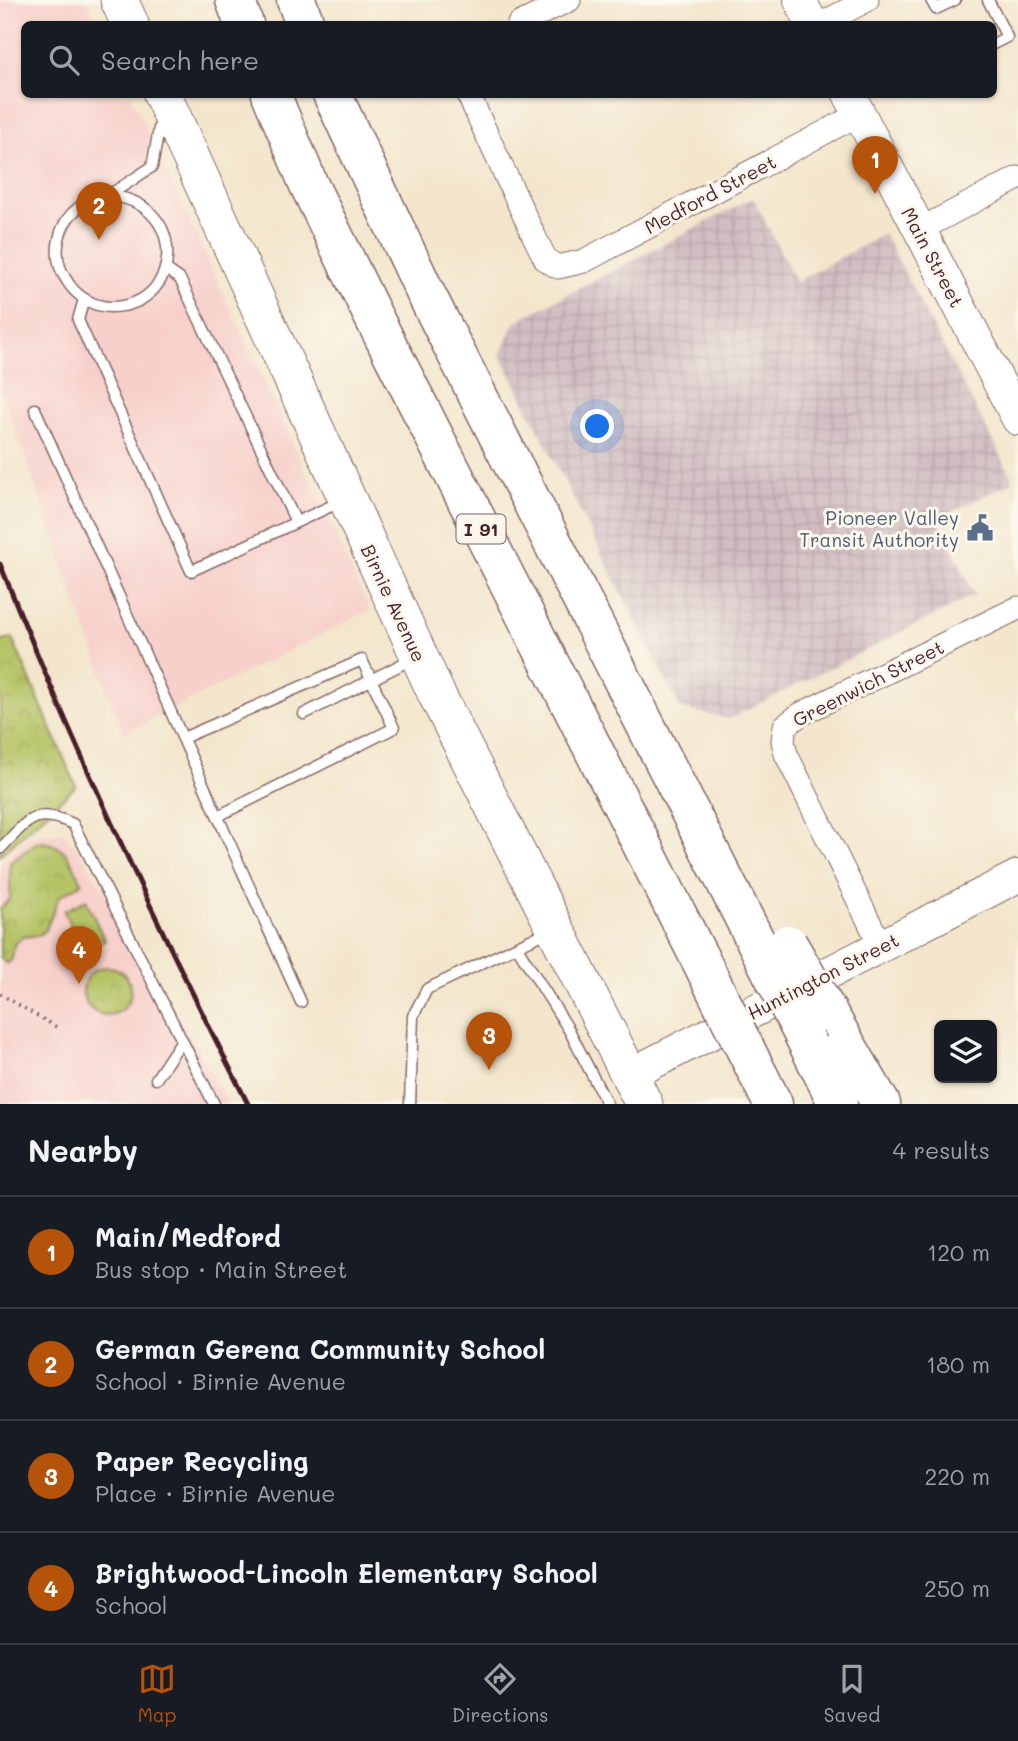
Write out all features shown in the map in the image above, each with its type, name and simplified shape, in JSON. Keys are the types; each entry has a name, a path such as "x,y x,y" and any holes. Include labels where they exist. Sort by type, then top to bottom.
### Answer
{"highway":[{"path":"235,0 243,21"},
{"path":"296,0 304,21"},
{"path":"313,0 317,21"},
{"name":"I 91","path":"273,98 308,183 367,305 766,1090"},
{"path":"334,98 425,292 838,1104"},
{"path":"641,717 788,944 881,1104"}],"main road":[{"path":"119,0 129,21"},
{"name":"Birnie Avenue","path":"163,98 419,656 636,1089"}],"street":[{"path":"525,21 569,0"},
{"path":"800,0 810,21"},
{"path":"827,21 867,0"},
{"name":"Medford Street","path":"470,98 546,260 558,267 584,261 854,104"},
{"name":"Main Street","path":"854,104 1018,419"},
{"path":"919,230 1018,178"},
{"name":"Greenwich Street","path":"881,946 786,754 783,741 785,726 801,714 1018,608"},
{"name":"Huntington Street","path":"636,1089 881,946 1018,876"}],"lane":[{"path":"930,0 936,9 955,0"},
{"path":"988,0 1007,37 997,42"},
{"path":"105,196 139,202 152,212 163,228 169,250 166,269 147,295 132,304 102,306 84,299 72,290 61,274 58,241 71,214 87,202 105,196 152,167 163,98"},
{"path":"166,269 180,279 296,522"},
{"path":"84,299 78,320 191,571 346,499"},
{"path":"35,409 301,1002"},
{"path":"304,714 419,656"},
{"path":"183,738 362,660 394,728 218,816"},
{"path":"0,849 30,819 52,815 73,824 214,1104"},
{"path":"410,1104 413,1016 427,989 554,928"},
{"path":"517,947 569,1030 607,1104"},
{"path":"156,1079 182,1040"}],"path":[{"path":"0,994 58,1028"}],"shaded area":[{"path":"0,0 87,0 97,21 21,21 21,98 132,98 370,610 123,734 0,386"},
{"path":"753,198 796,282 884,234 1014,481 937,519 975,595 729,719 680,708 500,354 516,321"},
{"path":"62,832 81,853 229,1104 0,1104 0,865 27,837"}],"green space":[{"path":"12,638 76,786 0,855 0,642"},
{"path":"37,842 55,845 61,849 71,860 82,883 59,897 46,929 39,935 23,937 14,944 12,959 7,964 0,957 0,909 10,899 10,863"},
{"path":"86,900 105,941 82,951 64,911"},
{"path":"107,967 124,974 131,991 124,1008 107,1015 90,1008 83,991 90,974"}],"railway":[{"path":"0,564 118,837 248,1104"}],"place":[{"name":"Main/Medford","path":"875,194"},
{"name":"German Gerena Community School","path":"99,240"},
{"name":"Pioneer Valley Transit Authority","path":"980,528"},
{"name":"Brightwood-Lincoln Elementary School","path":"79,984"},
{"name":"Paper Recycling","path":"489,1070"}]}
